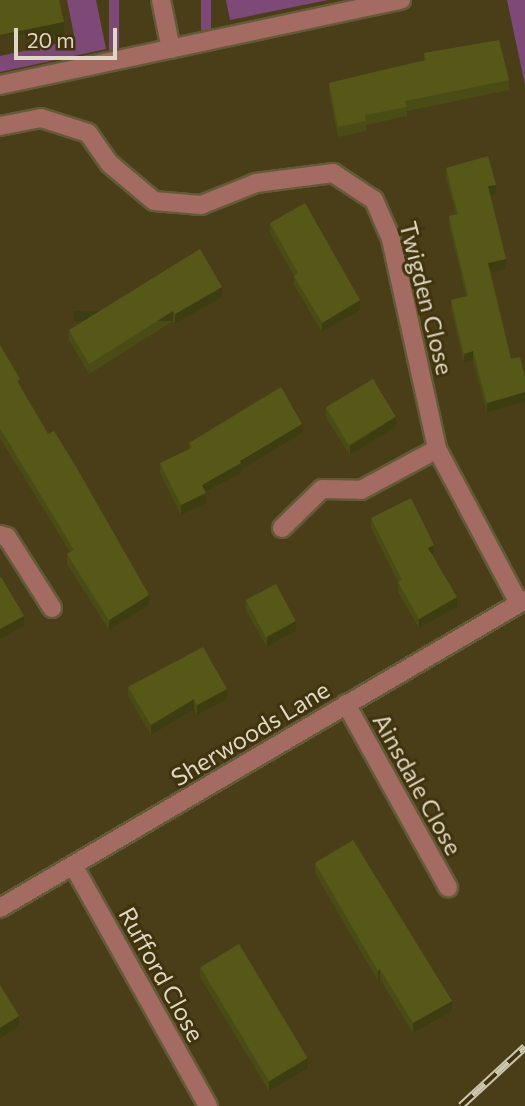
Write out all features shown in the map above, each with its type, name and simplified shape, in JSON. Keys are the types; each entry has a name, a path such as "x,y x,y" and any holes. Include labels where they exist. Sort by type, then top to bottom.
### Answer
{"street":[{"path":"161,0 171,49"},
{"path":"0,85 401,0"},
{"name":"Twigden Close","path":"0,126 41,118 88,133 110,164 153,201 201,205 256,183 332,173 374,200 391,239 436,449 522,602"},
{"path":"282,528 322,489 361,490 436,449"},
{"path":"0,535 8,537 52,608"},
{"name":"Sherwoods Lane","path":"0,908 522,602"},
{"name":"Ainsdale Close","path":"346,704 448,887"},
{"name":"Rufford Close","path":"74,867 208,1106"}],"shaded area":[{"path":"67,0 96,0 106,49 0,72 0,56 75,40"},
{"path":"109,0 119,0 119,53 109,53"},
{"path":"201,0 211,0 211,35 201,35"},
{"path":"226,0 328,0 230,20"},
{"path":"507,0 525,0 525,85"}],"building":[{"path":"0,0 59,0 64,22 0,35"},
{"path":"499,40 509,80 405,101 407,107 365,115 366,121 338,127 329,83 426,60 424,53"},
{"path":"488,156 496,185 488,186 506,259 488,263 511,359 520,357 525,377 525,392 487,403 473,351 464,354 451,300 468,296 449,216 458,214 446,168"},
{"path":"305,203 360,300 322,323 294,276 298,273 270,223"},
{"path":"200,249 222,287 175,314 173,311 89,364 69,330"},
{"path":"0,345 20,379 17,381 48,434 54,431 149,595 109,620 67,554 74,550 0,428"},
{"path":"373,379 396,417 349,445 326,407"},
{"path":"281,387 302,424 202,485 206,493 181,505 160,463 192,448 189,443"},
{"path":"411,498 434,545 428,548 457,597 419,619 398,582 402,580 371,518"},
{"path":"0,578 24,616 0,629"},
{"path":"276,584 296,621 266,637 246,600"},
{"path":"203,647 227,689 197,705 194,699 151,725 128,687"},
{"path":"353,840 452,1001 413,1023 380,969 378,971 315,863"},
{"path":"239,944 308,1058 269,1081 200,967"},
{"path":"0,985 19,1016 0,1028"}],"railway":[{"path":"461,1106 525,1047"}]}
